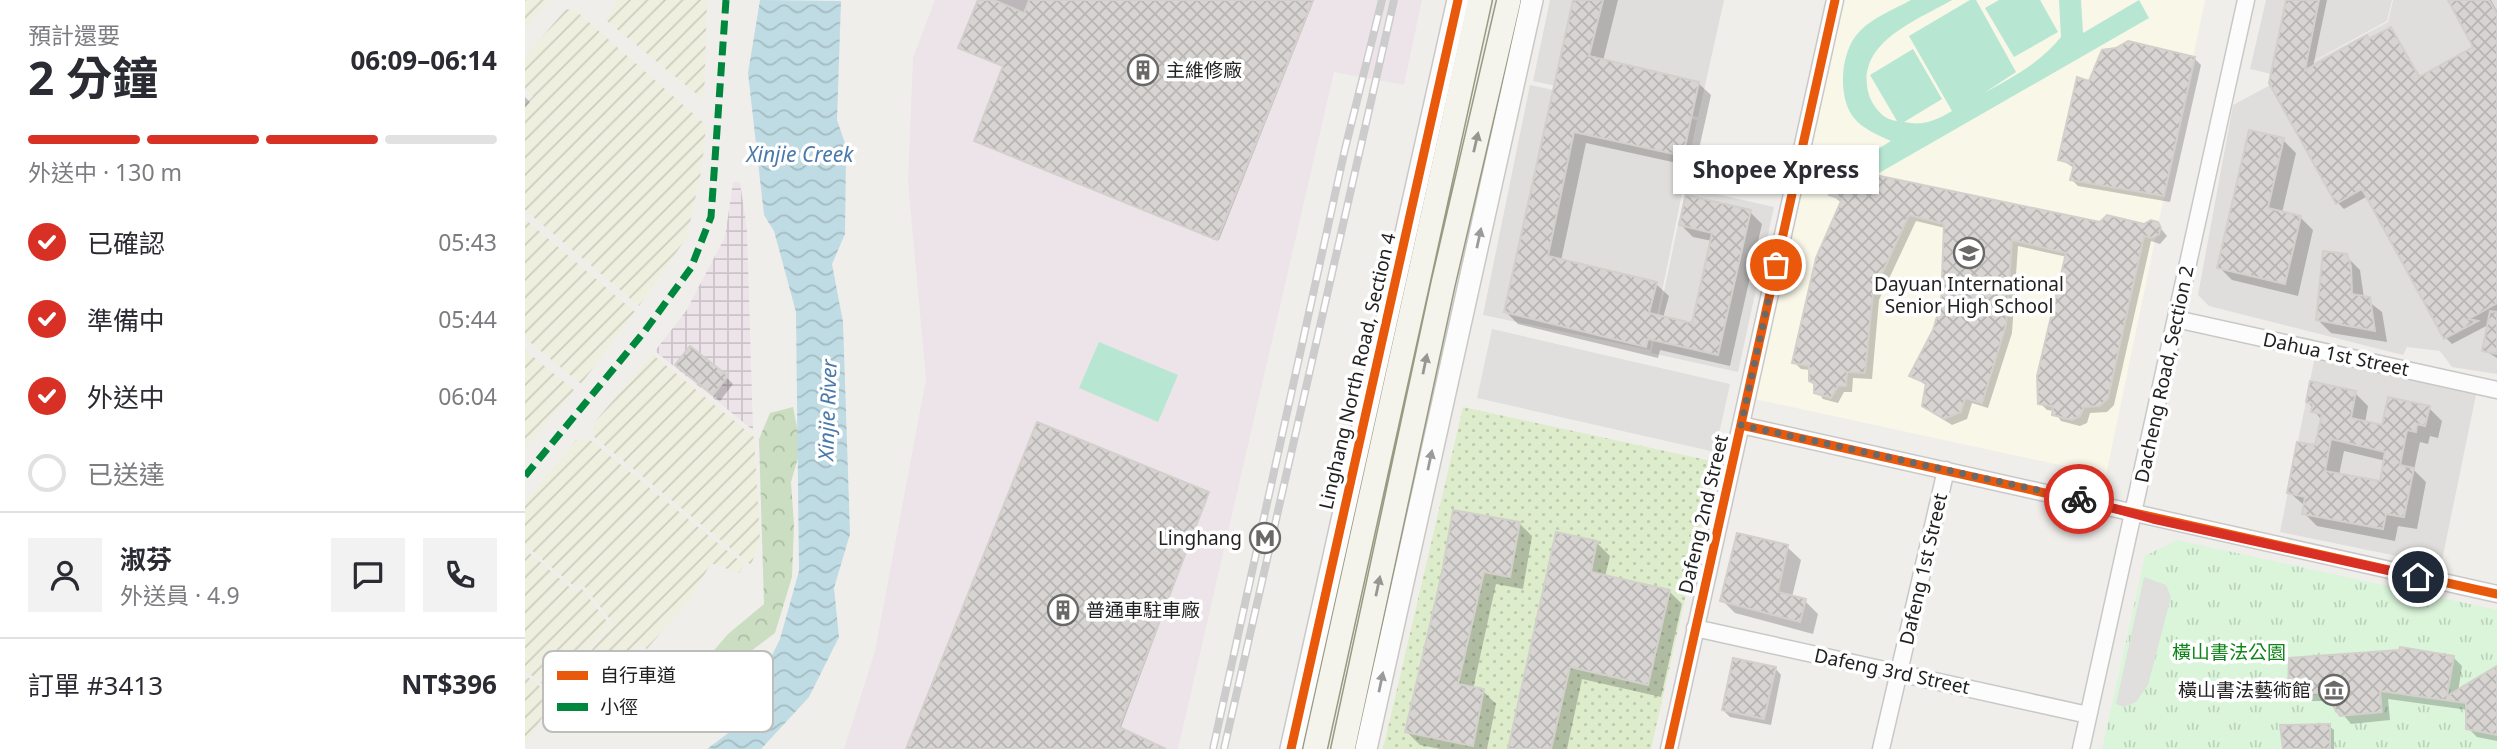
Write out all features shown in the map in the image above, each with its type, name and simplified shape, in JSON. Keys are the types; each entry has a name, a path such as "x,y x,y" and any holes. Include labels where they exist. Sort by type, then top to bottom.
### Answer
{"main road":[{"name":"Linghang North Road, Section 4","path":"1315,749 1480,0"},
{"path":"1343,749 1443,284 1509,0"}],"street":[{"name":"Linghang North Road, Section 4","path":"1291,749 1458,0"},
{"path":"1366,749 1532,0"},
{"name":"Dafeng 2nd Street","path":"1669,749 1835,0"},
{"name":"Dacheng Road, Section 2","path":"2081,749 2246,0"},
{"name":"Dahua 1st Street","path":"2176,319 2497,390"},
{"path":"1741,425 2497,594"},
{"name":"Dafeng 1st Street","path":"1881,749 1946,470"},
{"name":"Dafeng 3rd Street","path":"1695,628 2088,715"}],"shaded area":[{"path":"935,0 1422,0 1404,85 1334,72 1178,749 844,749 875,651 926,379 908,182 913,58"},
{"path":"1550,0 1724,0 1698,117 1533,81"},
{"name":"Dayuan International Senior High School","path":"1842,0 2205,0 2106,475 1755,399"},
{"path":"2266,0 2392,0 2387,21 2284,77 2250,69"},
{"path":"2393,0 2497,0 2497,374 2452,367 2440,351 2407,347 2403,355 2209,306 2198,295 2233,105 2388,22"},
{"path":"1530,85 1697,120 1650,350 1483,315"},
{"path":"733,182 740,182 747,230 753,430 655,351 686,311 725,237"},
{"path":"1686,187 1774,207 1738,372 1651,353"},
{"path":"1492,329 1730,384 1715,452 1477,398"},
{"path":"2315,356 2477,390 2441,565 2280,532"},
{"path":"2144,577 2166,585 2171,597 2148,685 2136,702 2124,707 2116,704"}],"green space":[{"path":"525,0 549,0 525,29"},
{"path":"616,0 707,0 704,100 607,21"},
{"path":"1911,0 1952,0 1890,37 1878,49 1870,63 1867,79 1870,98 1875,106 1884,116 1897,121 1870,75 1913,49 1942,99 1904,122 1911,123 1929,122 1952,111 1909,36 1970,0 1976,0 2016,72 1984,93 2035,62 2061,37 2059,0 2081,0 2083,33 2139,0 2149,18 1879,173 1868,155 1891,141 1854,118 1843,86 1845,61 1853,39 1865,26"},
{"path":"1999,0 2040,0 2058,32 2014,57 1985,8"},
{"path":"566,9 576,11 706,125 702,167 687,237 639,306 525,210 525,105 533,96 525,89 525,57"},
{"path":"525,219 635,312 581,384 525,338"},
{"path":"1099,342 1178,375 1158,422 1079,388"},
{"path":"525,350 574,390 525,449"},
{"path":"652,354 754,437 760,540 751,565 593,436 593,424"},
{"path":"793,407 801,447 791,482 794,525 792,577 775,633 751,651 713,651 728,634 764,604 759,439 770,413"},
{"path":"1463,407 1716,462 1651,749 1383,749"},
{"path":"576,440 590,440 745,565 739,573 711,563 693,595 647,649 639,646 634,651 591,651 613,623 584,586 575,587 525,545 525,502"},
{"name":"橫山書法公園","path":"2177,540 2497,610 2497,749 2102,749 2145,556"},
{"path":"525,549 574,591 582,589 609,624 587,651 543,651 543,685 525,670"},
{"path":"525,675 543,689 543,716 525,746"}],"water":[{"name":"Xinjie Creek","path":"760,0 841,1 837,120 846,146 845,234 832,264 843,322 850,534 834,588 839,637 809,697 761,749 707,749 730,732 773,732 773,653 780,639 799,571 796,312 774,231 764,215 748,73"}],"building":[{"name":"主維修廠","path":"978,0 994,0 1024,13 1029,0 1313,0 1217,240 974,141 1003,66 958,48"},
{"path":"1573,0 1603,0 1589,56 1699,82 1683,156 1574,132 1548,256 1657,282 1649,313 1692,323 1712,233 1679,225 1686,195 1751,210 1718,355 1648,339 1646,347 1504,312"},
{"path":"2286,0 2319,0 2305,70 2367,35 2369,39 2391,27 2419,77 2473,47 2448,0 2489,0 2497,14 2497,303 2469,319 2478,321 2444,339 2362,189 2336,204 2269,83"},
{"path":"2128,41 2195,57 2164,196 2070,180 2074,164 2058,160 2077,77 2089,81 2102,50 2116,48"},
{"path":"2249,130 2284,138 2268,208 2301,216 2285,284 2217,268"},
{"path":"1837,167 2100,222 2107,215 2144,224 2151,220 2158,222 2161,228 2159,234 2153,238 2144,236 2108,398 2100,406 2084,407 2080,416 2072,420 2052,415 2053,406 2038,404 2037,376 2066,253 2012,240 2006,325 1982,403 1965,398 1961,412 1944,419 1922,406 1926,383 1909,376 1933,330 1941,303 1944,224 1909,215 1873,293 1865,373 1847,372 1846,386 1838,386 1831,398 1814,393 1814,383 1809,381 1809,366 1792,363 1816,258 1842,199 1829,195"},
{"path":"2323,251 2347,254 2351,266 2352,294 2370,297 2375,331 2316,320"},
{"path":"2490,311 2497,312 2497,354 2482,351"},
{"path":"690,346 728,376 713,395 675,365"},
{"path":"2310,381 2356,391 2351,418 2382,425 2388,397 2430,406 2425,426 2417,424 2416,432 2407,430 2400,465 2414,468 2404,517 2386,514 2383,529 2302,514 2305,497 2287,493 2297,442 2315,445 2322,414 2311,412 2313,404 2306,402","holes":["2331,439 2385,452 2380,481 2325,471"]},
{"name":"普通車駐車廠","path":"1037,422 1209,492 1119,727 1166,749 906,749"},
{"path":"1453,510 1520,522 1510,577 1484,572 1458,684 1484,689 1473,746 1405,732 1442,573"},
{"path":"1556,532 1597,541 1591,572 1670,590 1648,685 1570,667 1551,749 1508,749"},
{"path":"1737,533 1788,545 1778,592 1806,599 1800,622 1720,601"},
{"name":"橫山書法藝術館","path":"2400,647 2454,656 2447,696 2497,666 2497,735 2466,729 2466,703 2380,691 2382,712 2340,716 2324,693 2288,693 2289,658 2399,650"},
{"path":"1733,658 1776,667 1764,719 1722,710"},
{"path":"2330,724 2330,749 2283,749 2280,725"}],"railway":[{"path":"1213,749 1345,149 1382,0"},
{"path":"1224,749 1394,0"}],"marked path":[{"path":"525,476 644,332 691,268 711,217 726,0"}],"cycle path":[{"path":"1291,749 1458,0"},
{"path":"1669,749 1835,0"},
{"path":"1741,425 2497,594"}],"way so far":[{"path":"1776,265 1741,425 2079,499"}],"place":[{"name":"主維修廠","path":"1143,70"},
{"name":"Dayuan International Senior High School","path":"1969,253"},
{"name":"Shopee Xpress","path":"1776,265"},
{"name":"Linghang","path":"1265,538"},
{"name":"普通車駐車廠","path":"1063,610"},
{"name":"橫山書法藝術館","path":"2334,690"}],"route":[{"path":"2079,499 2153,519 2418,577"}],"water label":[{"name":"Xinjie River","path":"827,410"}]}
